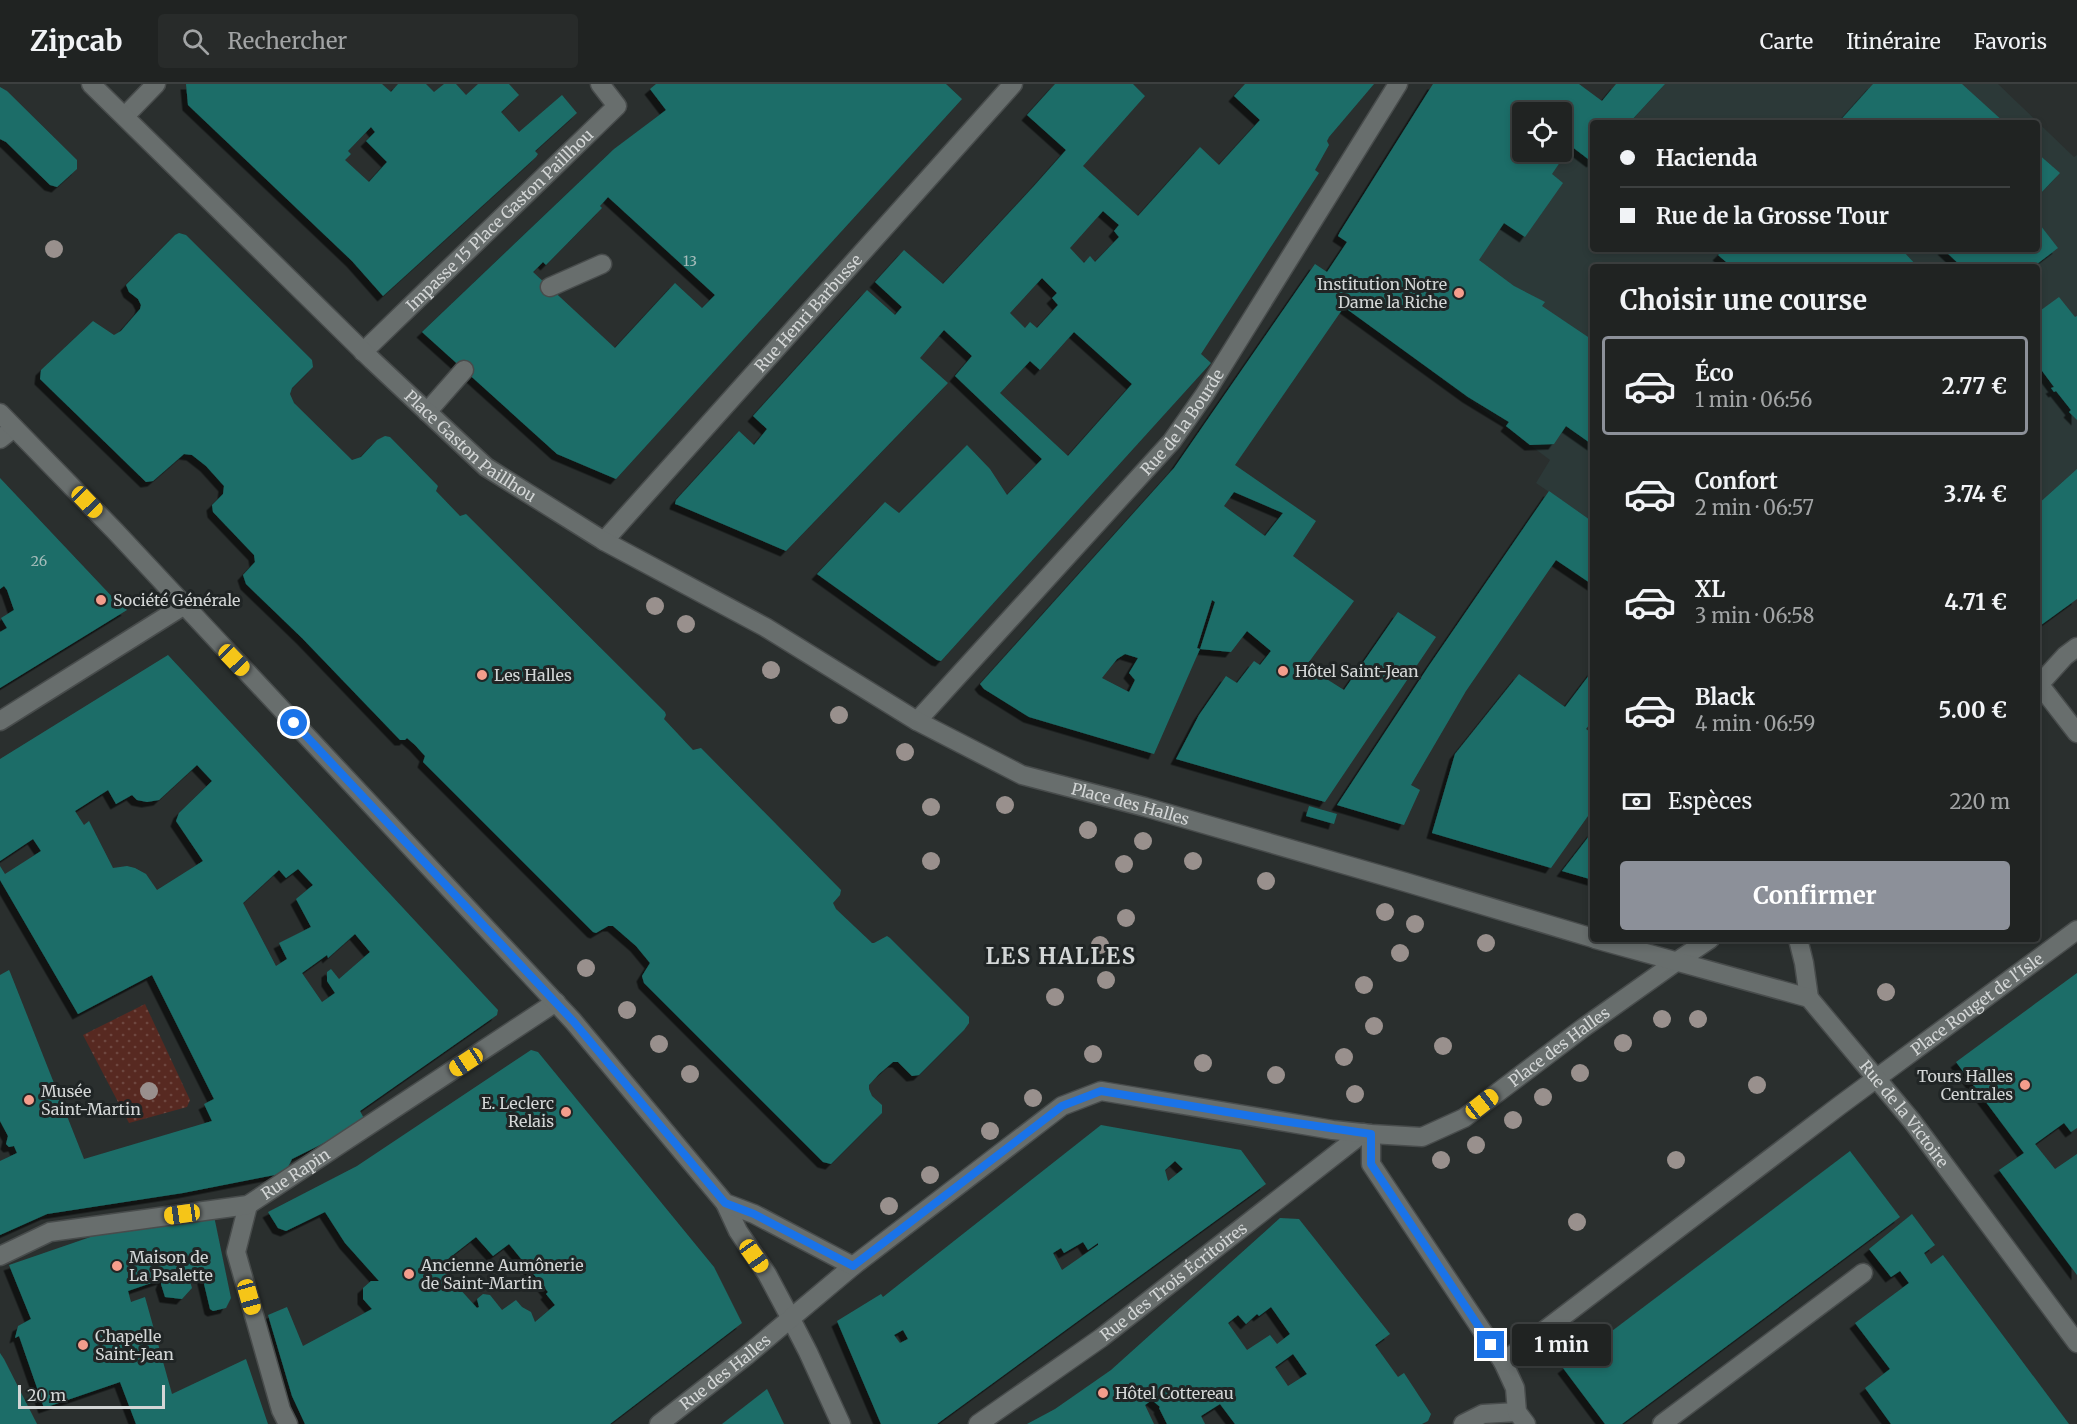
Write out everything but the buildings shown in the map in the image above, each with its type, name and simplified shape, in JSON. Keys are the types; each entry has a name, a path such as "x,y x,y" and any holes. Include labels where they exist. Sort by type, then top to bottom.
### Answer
{"street":[{"name":"Place Gaston Paillhou","path":"91,84 363,351 486,467 604,541 765,627 917,721"},
{"path":"125,116 156,84"},
{"name":"Impasse 15 Place Gaston Paillhou","path":"363,351 617,106 600,84"},
{"name":"Rue Henri Barbusse","path":"604,541 1013,84"},
{"name":"Rue de la Bourde","path":"917,721 1172,441 1205,394 1398,84"},
{"path":"550,287 602,264"},
{"path":"427,412 464,370"},
{"path":"0,413 7,433 116,532 556,1002 725,1203 738,1231 767,1274 791,1319 841,1424"},
{"path":"0,721 183,606"},
{"path":"2040,684 2065,656 2077,647"},
{"path":"2040,688 2077,733"},
{"name":"Place des Halles","path":"917,721 1022,775 1167,814 1590,938"},
{"name":"Place Rouget de l'Isle","path":"1876,1079 2077,930"},
{"name":"Place des Halles","path":"1605,942 1676,962"},
{"path":"1676,962 1706,942"},
{"path":"1676,962 1809,998 1799,942"},
{"name":"Place des Halles","path":"791,1319 853,1266 1062,1106 1101,1091 1367,1134 1422,1137 1464,1118 1583,1028 1676,962"},
{"name":"Rue de la Victoire","path":"1809,998 1912,1121 2077,1343"},
{"name":"Rue Rapin","path":"0,1256 50,1232 248,1205 556,1002"},
{"path":"1503,1362 1876,1079"},
{"path":"1367,1134 1371,1164 1503,1362 1515,1388 1521,1418 1483,1414 1463,1424"},
{"name":"Rue des Trois Écritoires","path":"978,1424 1101,1338 1367,1134"},
{"path":"725,1203 754,1214 853,1266"},
{"path":"248,1205 236,1252 281,1410 288,1424"},
{"path":"1662,1424 1863,1273"},
{"name":"Rue des Halles","path":"659,1424 791,1319"}],"shaded area":[{"name":"Institution Notre Dame la Riche","path":"1433,84 1489,84 1513,102 1512,162 1572,162 1572,147 1590,160 1590,252 2040,252 2040,124 2074,157 2077,155 2077,599 2040,595 2040,264 1590,264 1590,520 1536,483 1550,460 1306,278 1315,264 1327,272 1347,242 1338,236"},
{"name":"Institution Notre Dame la Riche","path":"1665,84 1998,84 2035,120 1632,120"},
{"path":"145,1004 190,1100 187,1107 129,1123 83,1035"}],"place":[{"name":"Institution Notre Dame la Riche","path":"1459,293"},
{"name":"Société Générale","path":"101,600"},
{"name":"Hôtel Saint-Jean","path":"1283,671"},
{"name":"Les Halles","path":"482,675"},
{"name":"Tours Halles Centrales","path":"2025,1085"},
{"name":"Musée Saint-Martin","path":"29,1100"},
{"name":"E. Leclerc Relais","path":"566,1112"},
{"name":"Maison de La Psalette","path":"117,1266"},
{"name":"Ancienne Aumônerie de Saint-Martin","path":"409,1274"},
{"name":"Chapelle Saint-Jean","path":"83,1345"},
{"name":"Hôtel Cottereau","path":"1103,1393"}],"district":[{"name":"LES HALLES","path":"1061,956"}],"route":[{"path":"294,723 573,1021 725,1203 754,1214 853,1266 1062,1106 1101,1091 1333,1130 1371,1134 1371,1164 1491,1345"}]}
